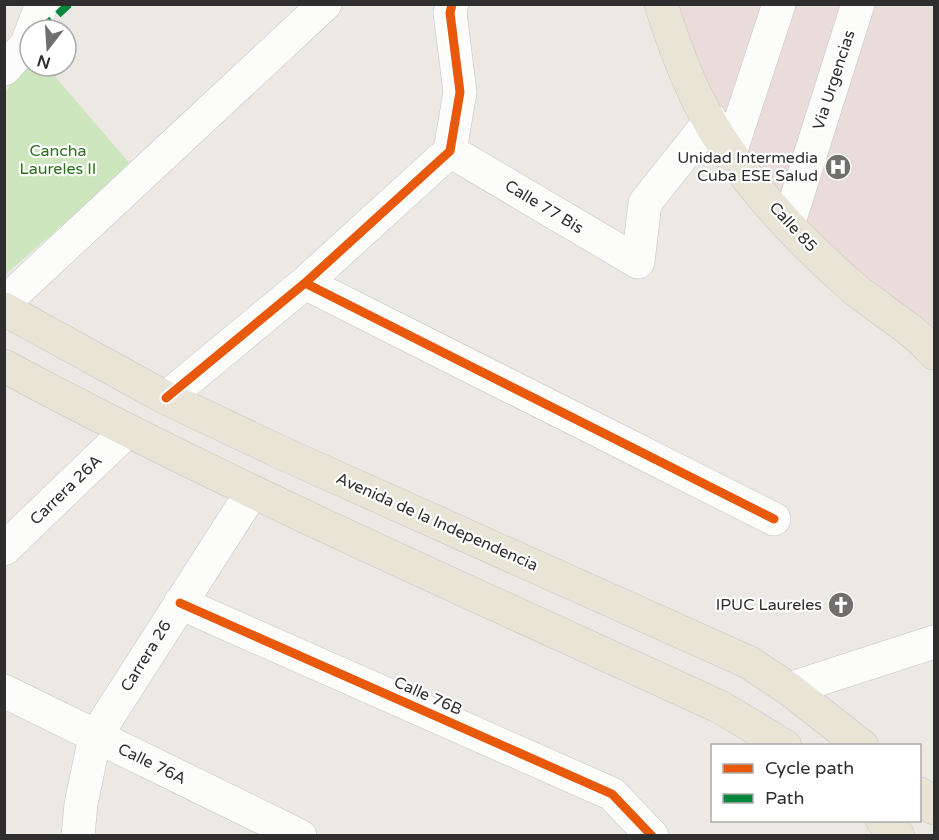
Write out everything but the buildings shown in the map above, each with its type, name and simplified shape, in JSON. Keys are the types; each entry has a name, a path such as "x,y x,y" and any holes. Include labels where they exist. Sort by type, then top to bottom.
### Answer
{"main road":[{"name":"Calle 85","path":"661,4 698,99 730,153 788,225 850,285 922,339 934,353"},
{"name":"Avenida de la Independencia","path":"4,309 166,398 282,453 748,662 789,689 859,744"},
{"path":"4,366 127,431 252,492 720,706 782,744"},
{"path":"921,795 934,808"}],"street":[{"path":"4,303 325,4"},
{"path":"166,398 305,283 450,151 460,92 450,13 452,4"},
{"path":"730,153 779,4"},
{"name":"Via Urgencias","path":"788,225 858,4"},
{"path":"4,69 18,54"},
{"name":"Calle 77 Bis","path":"450,151 638,262 645,202 711,120"},
{"path":"305,283 774,519"},
{"name":"Carrera 26A","path":"4,549 127,431"},
{"name":"Carrera 26","path":"78,836 81,804 95,737 252,492"},
{"name":"Calle 76B","path":"180,603 612,794 652,836"},
{"path":"789,689 934,642"},
{"name":"Calle 76A","path":"4,692 300,836"}],"shaded area":[{"name":"Unidad Intermedia Cuba ESE Salud","path":"661,5 934,5 934,353 788,225"}],"green space":[{"name":"Cancha Laureles II","path":"18,65 18,78 56,78 131,165 5,275 5,95"}],"marked path":[{"path":"54,18 69,4"}],"cycle path":[{"path":"166,398 305,283 450,151 460,92 450,13 452,4"},
{"path":"305,283 774,519"},
{"path":"180,603 612,794 652,836"}],"place":[{"name":"Unidad Intermedia Cuba ESE Salud","path":"838,167"},
{"name":"IPUC Laureles","path":"841,605"}]}
